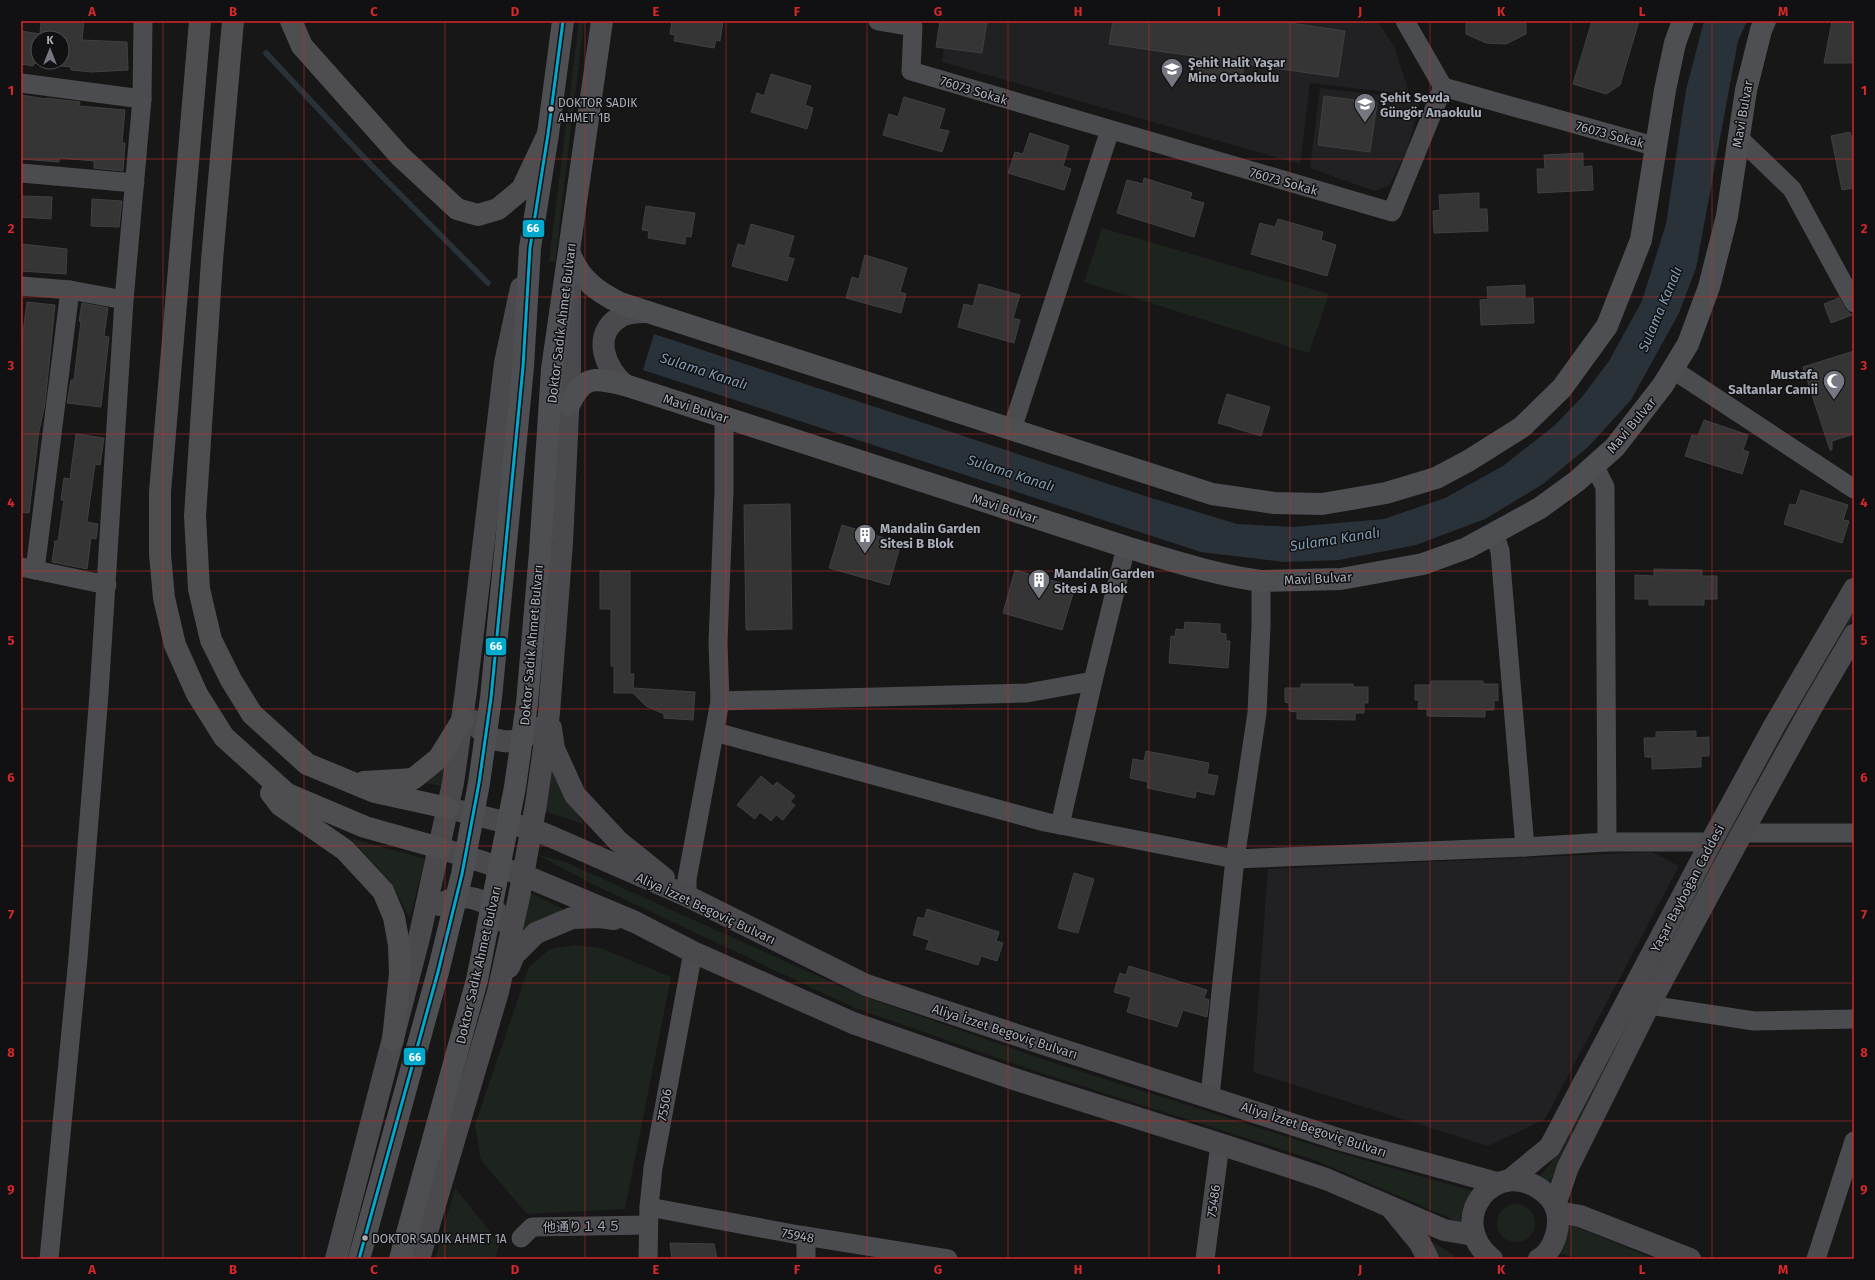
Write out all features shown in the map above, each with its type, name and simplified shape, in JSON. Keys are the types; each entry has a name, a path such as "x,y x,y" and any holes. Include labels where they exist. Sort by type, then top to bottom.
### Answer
{"highway":[{"path":"200,21 160,492 160,554 164,598 175,645 197,694 224,736 280,805 345,850 383,891 394,917 399,944 400,973 393,1040"},
{"path":"233,21 212,260 195,516 199,589 211,640 231,680 252,714 307,764 375,792 448,808"},
{"path":"291,21 302,46 400,156 457,209 478,215 498,209 522,189 548,134"},
{"path":"353,783 413,779 439,758 463,719"},
{"path":"224,736 287,794 365,827 440,848"}],"main road":[{"path":"336,1259 420,934 448,808 463,719 505,363 530,248 548,134 563,21"},
{"name":"Doktor Sadık Ahmet Bulvarı","path":"400,1259 477,980 516,787 527,703 540,552 552,369 570,254 602,21"},
{"path":"570,254 575,267 592,287 620,303 1212,494 1274,503 1322,504 1386,493 1436,478 1468,461 1522,427 1562,388 1607,326 1641,240 1665,90 1675,43 1683,21"},
{"name":"Mavi Bulvar","path":"569,405 576,390 585,383 600,380 625,385 1126,547 1191,567 1261,581 1341,579 1422,564 1467,548 1540,508 1577,481 1615,447 1632,426 1688,344 1709,287 1727,216 1746,90 1761,30 1765,21"},
{"path":"359,1259 438,972 464,866 479,783 491,698 523,367 530,248"},
{"path":"419,1259 498,992 507,955 532,829 549,713 562,543 570,370 570,254"},
{"path":"625,385 612,373 608,365 603,347 604,336 608,328 620,316 647,312"},
{"name":"Yaşar Bayboğan Caddesi","path":"1479,1250 1472,1226 1473,1213 1478,1201 1486,1191 1504,1181 1550,1147 1774,726 1854,589"},
{"name":"Yaşar Bayboğan Caddesi","path":"1541,1259 1553,1243 1558,1232 1557,1209 1568,1167 1649,1005 1742,833 1813,705 1854,635"},
{"path":"466,691 469,707 480,731 489,738 502,742 516,741 531,734 540,725 545,713 550,692"},
{"path":"549,713 554,749 575,795 618,840 687,896"},
{"name":"Aliya İzzet Begoviç Bulvarı","path":"448,808 532,829 687,896 866,985 1046,1045 1210,1096 1346,1141 1504,1181 1532,1183 1548,1195 1557,1209"},
{"path":"440,848 523,875 635,922 694,952 854,1023 1017,1080 1326,1179 1444,1230 1479,1250"},
{"path":"420,934 428,917 434,909 442,903 464,897 475,898 488,903 498,912 506,935 507,955"},
{"path":"498,992 514,955 536,933 572,918 600,917 635,922"},
{"path":"1390,1207 1420,1243 1428,1259"},
{"path":"1557,1209 1580,1216 1690,1259"}],"street":[{"path":"49,1259 78,958 107,585 124,300 142,99 143,21"},
{"name":"76073 Sokak","path":"878,21 914,24 911,71 1392,212 1443,87 1657,147"},
{"path":"1405,21 1443,87"},
{"path":"21,84 142,99"},
{"path":"1012,429 1110,130"},
{"path":"1738,137 1792,189 1854,303"},
{"path":"21,173 135,183"},
{"path":"21,286 70,290 124,300"},
{"path":"70,290 28,568 107,585"},
{"path":"1672,369 1854,489"},
{"path":"687,896 687,879 720,702 718,642 724,490 724,418"},
{"path":"1594,465 1605,487 1607,842"},
{"path":"1494,533 1500,551 1525,847"},
{"path":"1060,825 1126,547"},
{"path":"1210,1096 1235,859 1257,713 1261,626 1261,581"},
{"path":"720,702 1027,693 1093,681"},
{"path":"715,732 1060,825 1235,859 1525,847 1607,842 1711,842"},
{"path":"1742,833 1854,833"},
{"name":"75506","path":"648,1259 648,1216 653,1168 694,952"},
{"path":"1649,1005 1754,1021 1854,1019"},
{"path":"1816,1259 1854,1141"},
{"name":"75486","path":"1205,1259 1220,1144"},
{"name":"75948","path":"648,1216 806,1236 889,1255 948,1259"},
{"name":"他通り１４５","path":"521,1238 532,1227 648,1216"},
{"path":"806,1236 806,1259"}],"shaded area":[{"path":"579,21 584,21 555,262 549,261"},
{"name":"Şehit Halit Yaşar Mine Ortaokulu","path":"948,21 1377,21 1394,46 1410,95 1310,83 1300,164 942,62"},
{"name":"Şehit Sevda Güngör Anaokulu","path":"1320,88 1420,100 1408,148 1389,186 1374,191 1310,168"},
{"path":"1102,228 1329,294 1309,353 1084,282"},
{"path":"1854,609 1854,616 1737,819 1549,1183 1537,1179 1551,1163 1582,1107 1734,817"},
{"path":"550,756 564,791 584,824 544,811"},
{"path":"449,759 443,786 421,782"},
{"path":"350,838 425,859 410,918 389,880"},
{"path":"1652,852 1679,866 1545,1119 1488,1146 1253,1072 1268,869"},
{"path":"536,854 565,862 860,995 1042,1059 1319,1147 1476,1192 1464,1224 1315,1160 1038,1072 855,1008 590,883"},
{"path":"530,893 572,913 523,933"},
{"path":"575,945 600,948 671,977 625,1209 527,1214 481,1160 475,1125 529,967 550,949"},
{"path":"455,1188 500,1244 495,1259 435,1259"},
{"path":"1512,1204 1520,1204 1530,1209 1534,1216 1534,1230 1530,1237 1520,1242 1512,1242 1502,1237 1500,1234 1497,1227 1497,1219 1502,1209 1505,1207"},
{"path":"1566,1223 1655,1259 1581,1259 1558,1253"},
{"path":"1431,1241 1454,1255 1454,1259 1438,1259"}],"water":[{"name":"Sulama Kanalı","path":"1704,21 1747,21 1738,41 1696,268 1679,313 1631,400 1588,447 1543,484 1485,519 1416,545 1339,560 1284,562 1201,552 643,370 654,334 1145,496 1237,524 1292,527 1384,519 1445,498 1503,466 1555,425 1582,397 1609,361 1642,301 1666,224 1686,90"}],"building":[{"path":"41,21 84,21 82,40 127,42 128,70 92,72 71,70 70,30 40,30"},
{"path":"672,21 723,21 720,41 716,40 714,48 674,41 675,35 670,34"},
{"path":"940,21 987,21 982,53 936,47"},
{"path":"1113,21 1277,21 1345,31 1338,77 1244,64 1242,80 1198,74 1200,57 1109,44"},
{"path":"1466,21 1526,21 1526,34 1506,44 1486,43 1466,34"},
{"path":"1592,21 1639,21 1620,85 1606,94 1573,84"},
{"path":"1832,21 1854,21 1854,63 1824,63"},
{"path":"21,31 30,32 30,66 21,64"},
{"path":"771,74 811,86 805,105 813,108 807,129 751,112 757,93 764,96"},
{"path":"21,95 80,102 79,106 125,110 122,143 125,143 123,171 94,168 94,161 59,158 59,162 21,159"},
{"path":"1324,96 1377,103 1370,152 1318,145"},
{"path":"904,97 945,109 939,129 949,131 942,152 883,135 889,114 898,117"},
{"path":"1850,132 1852,139 1854,139 1854,188 1842,190 1831,136"},
{"path":"1030,133 1069,146 1063,166 1071,169 1064,190 1008,173 1015,152 1023,154"},
{"path":"1583,153 1583,167 1592,166 1593,190 1538,193 1537,169 1545,169 1544,155"},
{"path":"1144,178 1192,193 1190,199 1204,203 1194,237 1117,213 1127,180 1143,184"},
{"path":"1479,193 1479,209 1487,209 1488,231 1434,233 1433,211 1440,210 1439,195"},
{"path":"21,196 52,197 51,219 21,217"},
{"path":"92,199 122,201 119,227 91,226"},
{"path":"646,206 695,213 691,237 686,236 685,244 648,238 649,231 642,230"},
{"path":"1278,219 1323,232 1321,240 1336,245 1327,276 1251,254 1260,223 1275,227"},
{"path":"751,224 794,236 788,257 794,259 787,281 732,266 738,244 745,246"},
{"path":"21,244 67,249 66,274 21,271"},
{"path":"865,255 907,268 900,292 906,294 901,313 846,298 852,277 859,279"},
{"path":"979,284 1020,295 1013,318 1020,320 1014,343 958,327 964,304 973,306"},
{"path":"1525,285 1525,299 1533,298 1534,323 1481,325 1480,300 1488,299 1487,287"},
{"path":"1839,298 1845,309 1852,315 1831,323 1824,304"},
{"path":"27,302 55,305 45,404 39,431 29,513 21,512 21,348"},
{"path":"82,303 108,308 104,336 109,337 101,407 67,403 71,380 74,380"},
{"name":"Mustafa Saltanlar Camii","path":"1854,351 1854,434 1832,441 1832,450 1830,450 1803,367"},
{"path":"1227,394 1270,407 1261,436 1218,423"},
{"path":"1704,420 1748,435 1743,450 1749,452 1742,474 1685,456 1692,435 1698,436"},
{"path":"76,434 104,438 100,465 95,464 87,522 98,524 96,539 91,538 87,569 52,562 55,541 58,541 64,500 61,500 64,478 70,479"},
{"path":"1801,490 1848,505 1843,520 1849,521 1842,543 1784,524 1790,504 1796,505"},
{"path":"790,504 792,629 746,630 744,505"},
{"name":"Mandalin Garden Sitesi B Blok","path":"842,525 901,543 889,585 829,568"},
{"path":"1654,569 1702,570 1702,576 1717,576 1717,599 1704,599 1704,605 1649,605 1649,599 1635,599 1635,575 1654,576"},
{"name":"Mandalin Garden Sitesi A Blok","path":"1015,570 1075,587 1062,630 1003,613"},
{"path":"600,571 630,571 630,674 634,674 633,688 695,692 693,720 664,718 664,714 646,706 633,693 614,693 614,666 611,666 611,609 600,609"},
{"path":"1185,622 1220,624 1220,633 1226,634 1226,641 1230,641 1228,668 1169,663 1171,636 1175,637 1176,629 1184,630"},
{"path":"1431,681 1483,681 1483,684 1498,684 1498,701 1494,700 1494,710 1485,710 1485,717 1427,716 1427,709 1418,709 1419,700 1415,700 1415,685 1431,685"},
{"path":"1301,684 1353,684 1353,687 1368,687 1368,703 1364,703 1364,713 1355,713 1355,720 1297,719 1297,712 1289,711 1289,703 1285,702 1285,688 1301,688"},
{"path":"1696,731 1696,738 1709,737 1709,756 1701,756 1701,767 1652,769 1652,757 1645,757 1644,738 1656,738 1656,732"},
{"path":"1146,751 1209,763 1207,774 1218,776 1214,795 1196,791 1195,798 1147,788 1148,782 1130,778 1133,759 1144,761"},
{"path":"761,776 773,786 777,782 795,796 790,802 795,805 783,820 776,815 771,821 760,812 755,819 737,805"},
{"path":"1074,873 1094,879 1078,933 1058,928"},
{"path":"927,909 999,932 996,941 1003,943 997,961 981,956 978,965 926,949 929,940 913,935 918,917 924,919"},
{"path":"1129,966 1207,990 1204,998 1209,1000 1207,1017 1183,1010 1177,1027 1127,1012 1131,997 1114,992 1120,973 1126,975"},
{"path":"670,1243 714,1244 717,1259 672,1259"}],"waterway":[{"path":"266,53 370,164 488,283"}],"transit line":[{"name":"66","path":"359,1259 438,972 462,874 479,783 491,698 523,367 530,248 548,134 563,21"}],"place":[{"name":"Şehit Halit Yaşar Mine Ortaokulu","path":"1172,88"},
{"name":"DOKTOR SADIK AHMET 1B","path":"551,109"},
{"name":"Şehit Sevda Güngör Anaokulu","path":"1365,124"},
{"name":"Mustafa Saltanlar Camii","path":"1834,400"},
{"name":"Mandalin Garden Sitesi B Blok","path":"865,554"},
{"name":"Mandalin Garden Sitesi A Blok","path":"1039,600"},
{"name":"DOKTOR SADIK AHMET 1A","path":"365,1238"}]}
